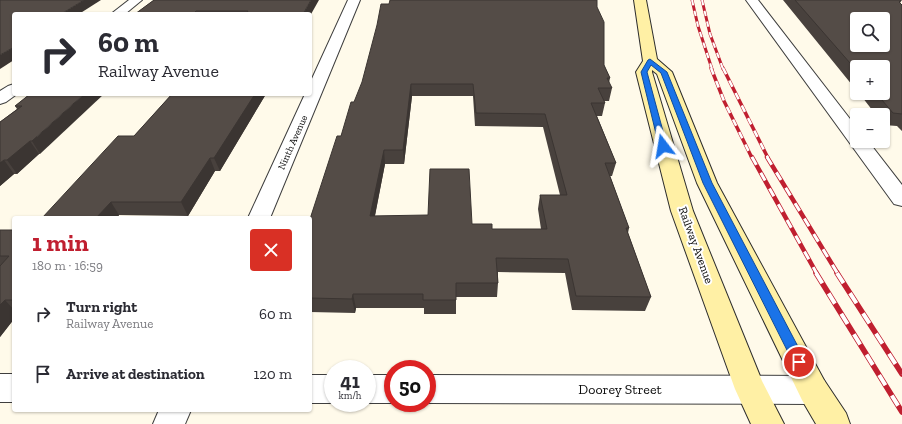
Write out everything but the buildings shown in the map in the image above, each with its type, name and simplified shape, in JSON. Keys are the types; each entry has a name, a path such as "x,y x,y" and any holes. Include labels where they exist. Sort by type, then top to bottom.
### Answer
{"main road":[{"name":"Railway Avenue","path":"640,0 650,61 644,72 680,204 750,389 768,424"},
{"path":"650,61 664,72 707,183 813,390 834,424"}],"street":[{"path":"120,12 136,0"},
{"name":"Ninth Avenue","path":"260,216 354,0"},
{"path":"752,0 850,131"},
{"path":"0,99 12,90"},
{"path":"863,148 902,199"},
{"path":"0,388 12,388"},
{"path":"312,389 324,389"},
{"name":"Doorey Street","path":"436,389 813,390"},
{"path":"169,424 174,412"}],"railway":[{"path":"692,0 698,26 712,69"},
{"path":"702,0 710,34 723,69"},
{"path":"711,68 724,101 752,158"},
{"path":"723,68 768,158"},
{"path":"752,157 817,274"},
{"path":"767,157 838,274"},
{"path":"816,273 902,412"},
{"path":"837,273 902,374"}],"route":[{"path":"663,146 644,72 650,61 664,72 707,183 799,362"}]}
